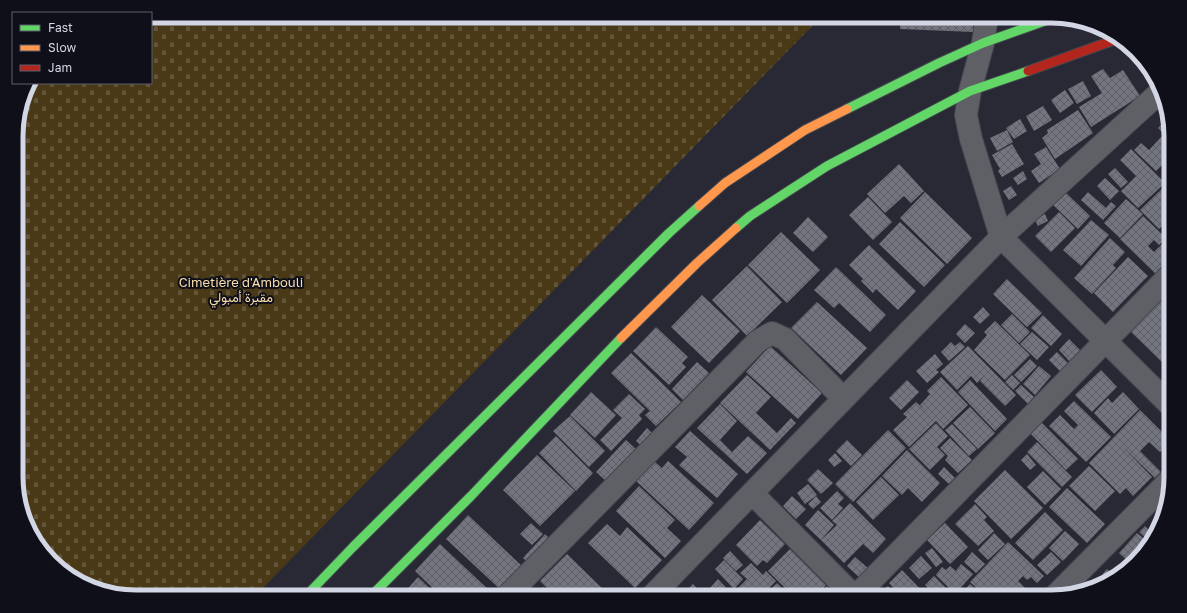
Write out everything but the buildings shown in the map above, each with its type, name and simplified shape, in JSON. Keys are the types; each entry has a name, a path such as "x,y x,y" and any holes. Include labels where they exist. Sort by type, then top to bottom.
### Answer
{"main road":[{"path":"312,590 668,233 725,183 805,130 982,43 1039,23"},
{"path":"377,590 471,496 607,352 697,263 750,216 827,166 970,91 1113,41"}],"street":[{"path":"986,23 966,114 971,139 1001,237 1164,399"},
{"path":"658,590 1001,237 1156,96"},
{"path":"862,590 1164,281"},
{"path":"513,590 758,341 772,333 785,339 843,398"},
{"path":"1061,590 1164,486"},
{"path":"752,493 848,590"}],"green space":[{"name":"Cimetière d'Ambouli مقبرة أمبولي","path":"152,23 815,23 261,590 136,590 107,586 86,578 67,567 46,546 38,533 27,506 23,477 23,129 27,107 36,84 152,84"}],"traffic: fast":[{"path":"847,109 939,63 983,43 1039,23"},
{"path":"736,228 750,216 827,166 970,91 1028,71"},
{"path":"312,590 353,547 669,233 699,206"},
{"path":"377,590 471,496 621,338"}],"traffic: slow":[{"path":"699,206 725,183 805,130 847,109"},
{"path":"621,338 697,263 736,228"}],"traffic: jam":[{"path":"1028,71 1112,41"}]}
